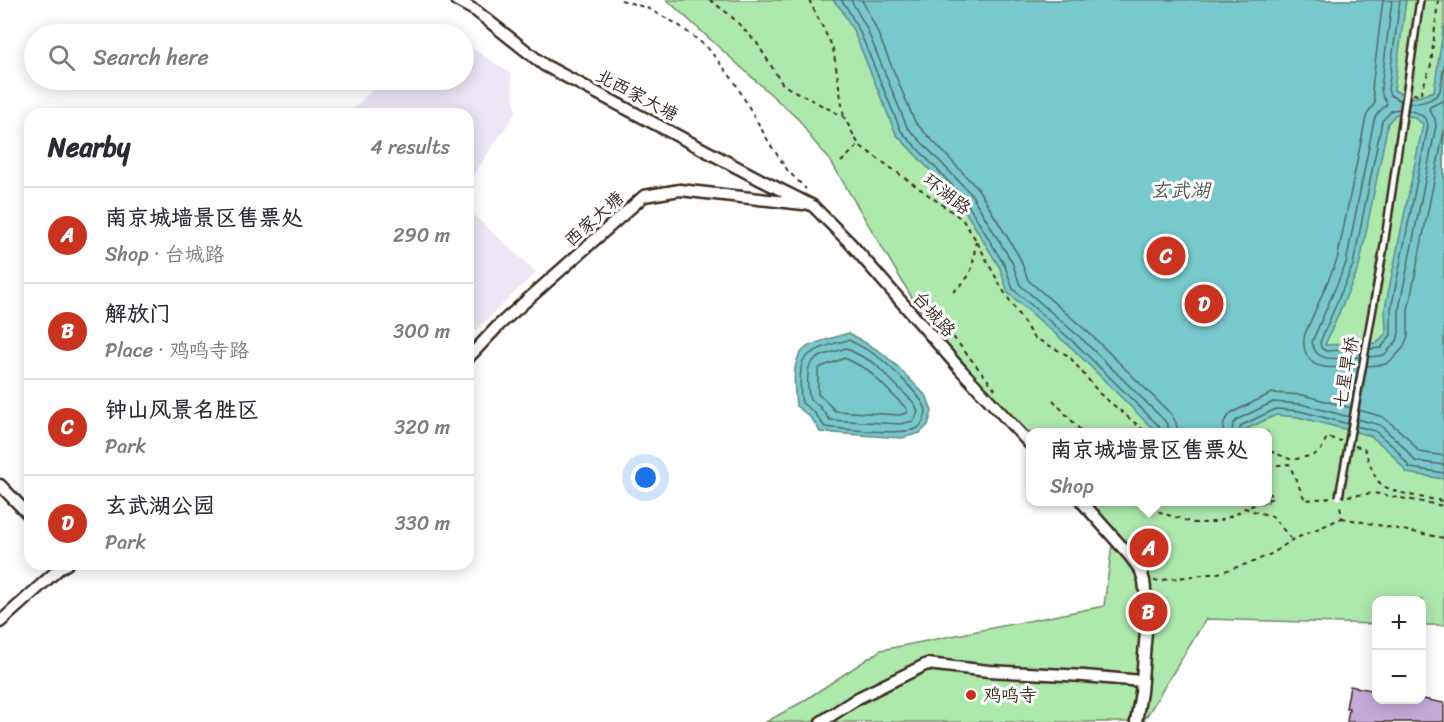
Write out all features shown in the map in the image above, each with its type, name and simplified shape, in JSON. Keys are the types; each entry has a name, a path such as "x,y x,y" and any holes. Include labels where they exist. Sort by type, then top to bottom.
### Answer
{"street":[{"name":"北西家大塘","path":"456,0 476,11 544,65 813,206"},
{"name":"西家大塘","path":"474,352 499,325 644,196 680,190 813,206"},
{"name":"台城路","path":"813,206 850,243 961,370 1026,440"},
{"path":"0,485 24,510"},
{"path":"1086,506 1149,581 1142,681 1136,722"},
{"path":"0,622 56,570"},
{"path":"822,722 858,698 927,664 989,671 1142,681"}],"lane":[{"name":"七星旱桥","path":"1339,497 1383,252 1420,0"}],"path":[{"path":"621,0 647,8 677,24 707,47 734,81 788,171 808,192"},
{"path":"710,0 730,15 757,43 783,85 844,117"},
{"path":"809,0 832,48 844,117"},
{"path":"1408,94 1420,95 1431,65 1438,0"},
{"name":"环湖路","path":"844,117 860,145 962,219 1033,337 1069,356 1100,394 1141,428"},
{"path":"842,162 860,145"},
{"path":"952,292 966,281 972,270 976,240"},
{"path":"909,294 946,328 998,392"},
{"path":"1053,400 1078,428"},
{"path":"1272,453 1292,460 1321,450 1327,436 1345,443"},
{"path":"1354,446 1364,448 1380,485 1413,496 1444,501"},
{"path":"1339,497 1342,518"},
{"path":"1148,506 1168,516 1193,523 1218,521 1250,506"},
{"path":"1245,508 1272,516 1292,540"},
{"path":"1149,581 1218,573 1253,562 1273,553 1292,540 1342,518 1444,538"}],"shaded area":[{"path":"474,50 510,73 516,112 474,174 474,108 354,108 372,90 474,90"},
{"path":"474,215 536,272 474,332"}],"green space":[{"path":"667,0 1444,0 1444,625 1426,625 1426,596 1372,596 1372,624 1206,619 1143,722 766,722 802,702 881,650 1104,606 1113,537 1083,506 1272,506 1272,428 1026,428 1026,446 958,375 830,160 799,120"}],"water":[{"name":"玄武湖","path":"833,0 1406,0 1394,90 1405,96 1414,97 1434,91 1444,24 1444,479 1407,473 1392,454 1371,436 1298,417 1276,415 1248,428 1153,428 1074,350 1008,293 1000,268 959,201 896,134 854,32","holes":["1396,114 1413,117 1423,124 1385,308 1386,333 1377,343 1325,345 1359,267 1388,123"]},
{"path":"849,333 881,352 927,397 932,411 928,425 920,433 902,438 820,432 810,417 796,406 794,374 801,352 811,345"}],"building":[{"path":"1350,686 1372,690 1372,704 1426,704 1426,700 1444,703 1444,722 1347,722 1349,708 1346,708"}],"place":[{"name":"钟山风景名胜区","path":"1166,256"},
{"name":"玄武湖公园","path":"1204,304"},
{"name":"南京城墙景区售票处","path":"1149,548"},
{"name":"解放门","path":"1148,612"},
{"name":"鸡鸣寺","path":"971,695"}]}
